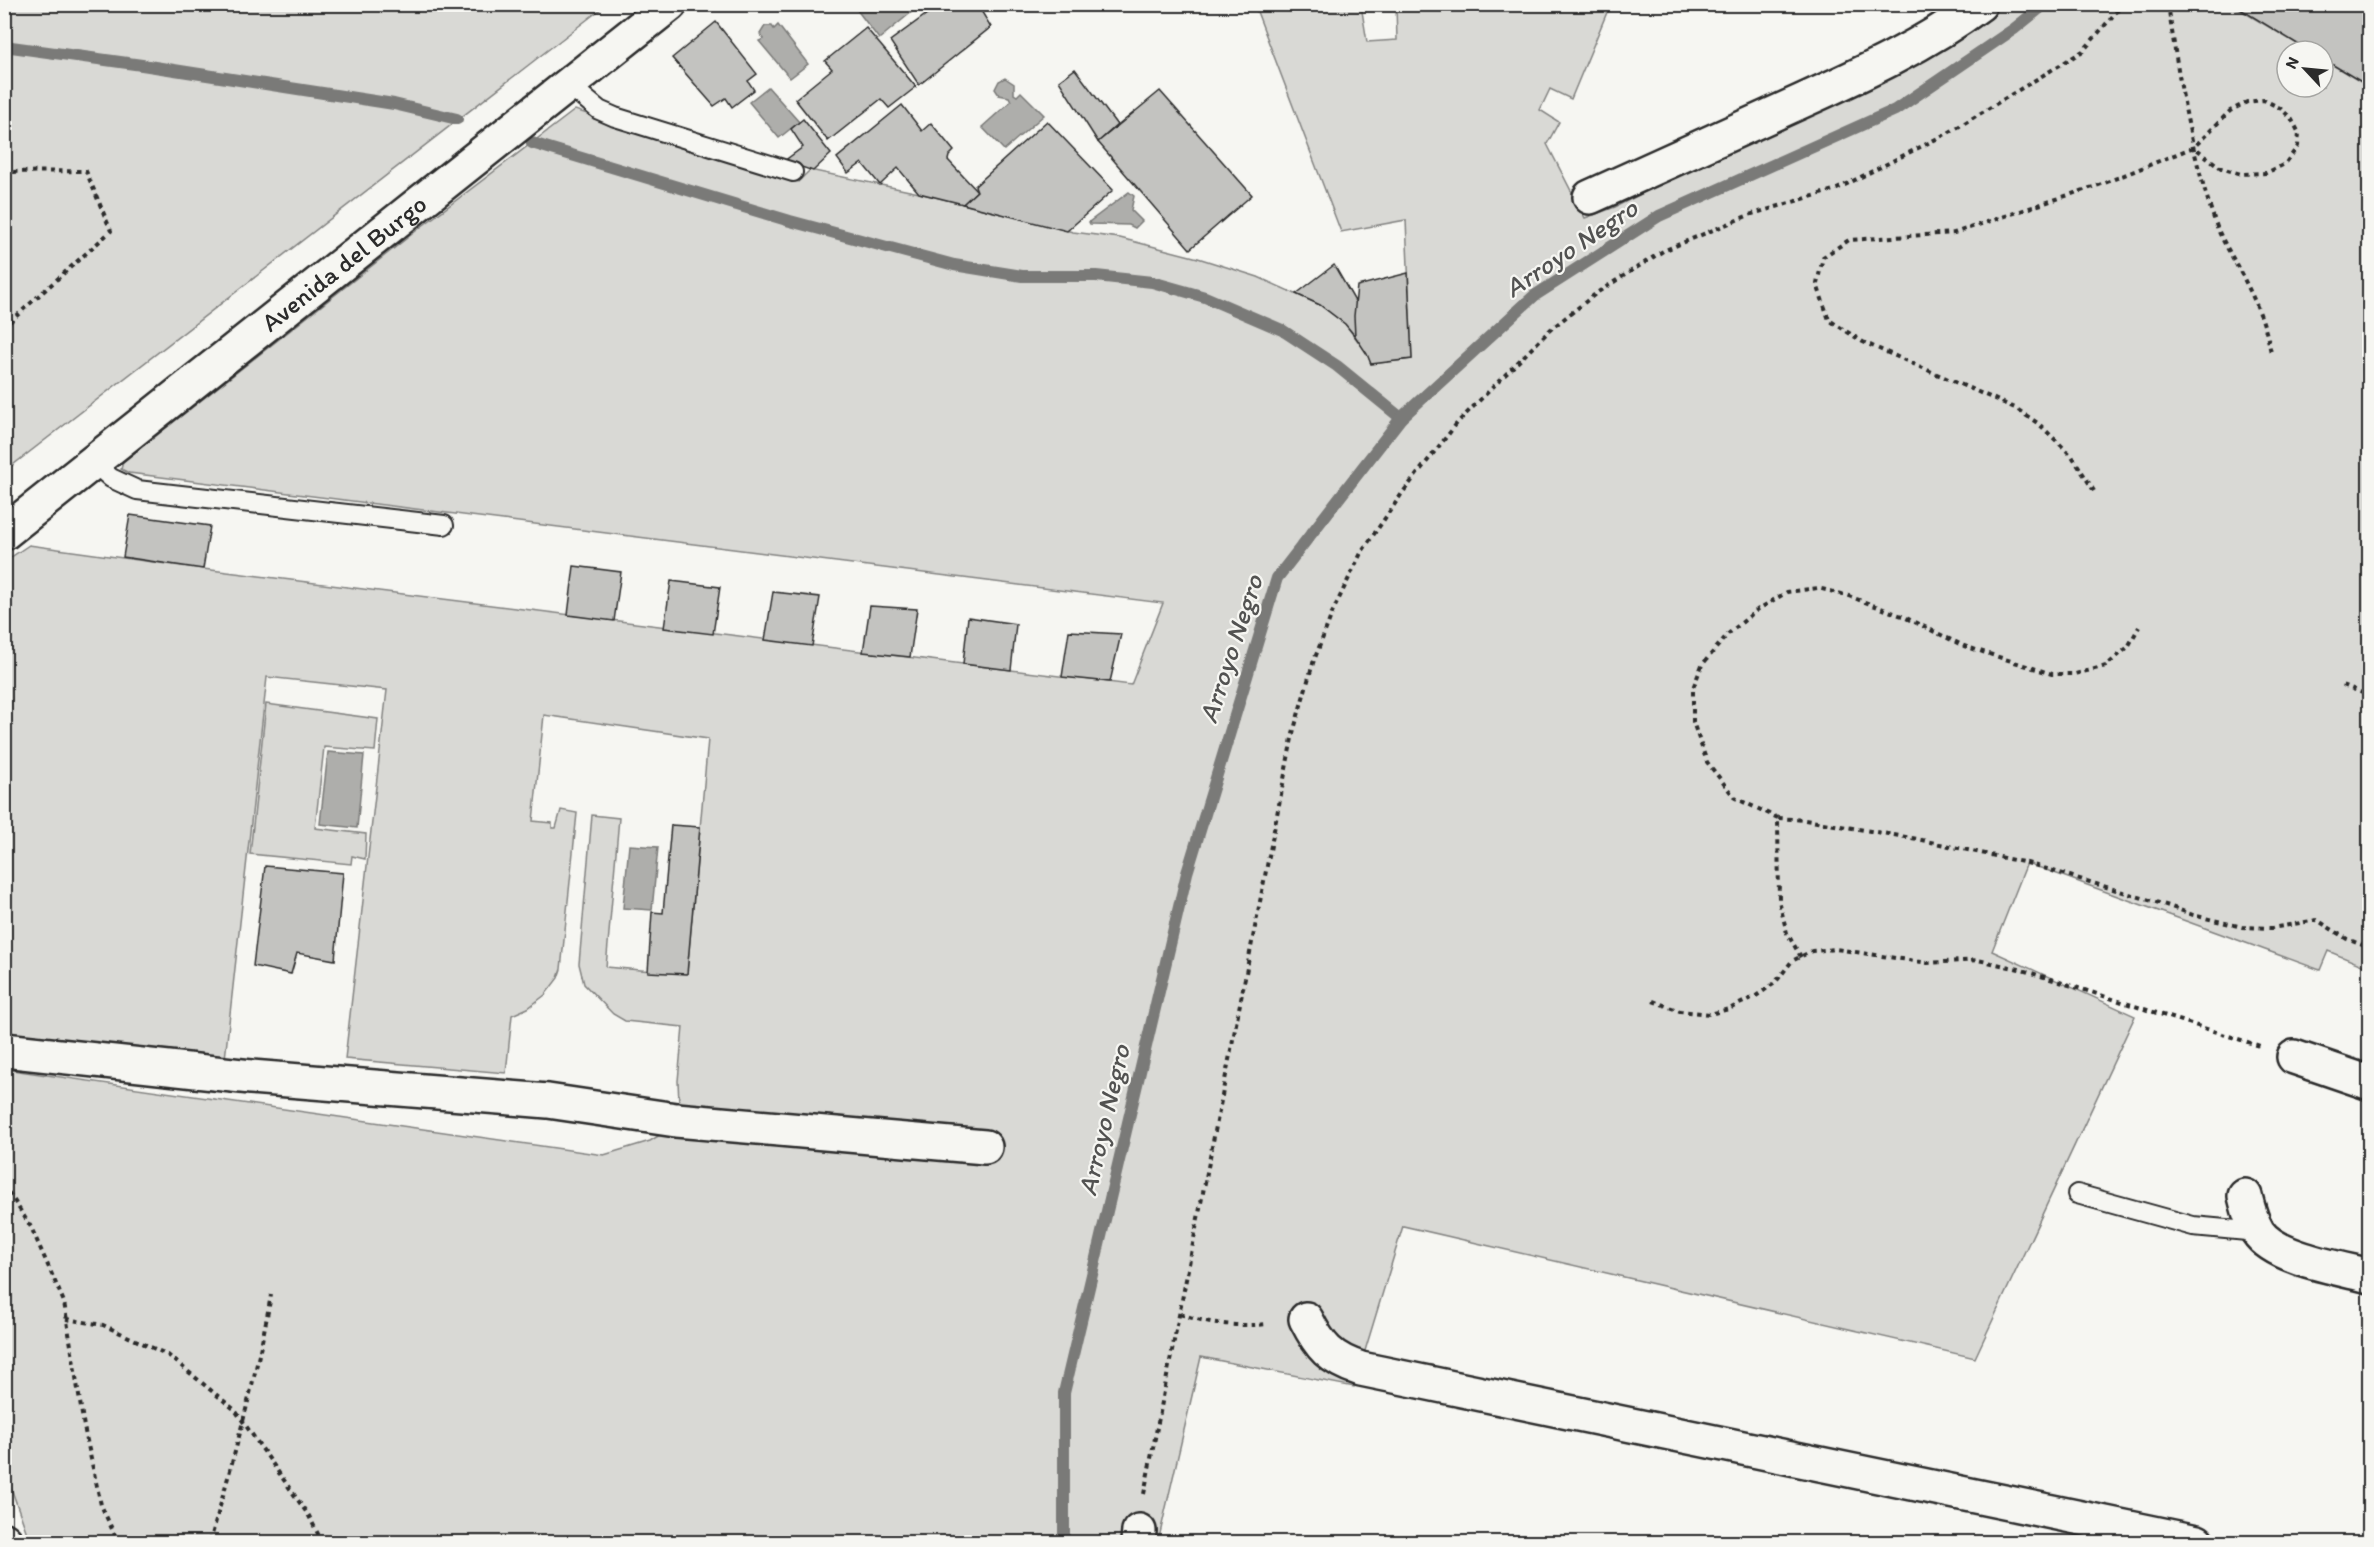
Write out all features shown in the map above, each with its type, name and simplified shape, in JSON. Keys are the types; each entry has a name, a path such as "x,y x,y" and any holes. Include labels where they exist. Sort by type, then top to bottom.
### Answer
{"street":[{"name":"Avenida del Burgo","path":"9,531 670,4"},
{"path":"1590,196 1849,80 1964,17 1980,4"},
{"path":"4,1050 251,1077 548,1101 676,1120 986,1148"},
{"path":"2294,1057 2370,1083"},
{"path":"2245,1196 2249,1213 2258,1232 2269,1244 2284,1253 2370,1276"},
{"path":"1306,1319 1316,1340 1327,1352 1342,1363 1361,1369 2197,1542"}],"lane":[{"path":"568,85 599,110 615,117 793,172"},
{"path":"94,463 111,478 137,490 444,525"},
{"path":"2077,1194 2193,1226 2258,1232"}],"path":[{"path":"1138,1537 1148,1468 1293,733 1312,663 1333,611 1361,553 1403,492 1458,422 1551,329 1598,292 1663,251 1749,215 1837,189 1948,133 2083,51 2123,4"},
{"path":"2168,4 2194,147 2218,230 2253,295 2266,329 2271,353"},
{"path":"2094,491 2072,456 2031,418 1976,390 1863,342 1830,320 1817,284 1823,257 1849,240 1954,232 2102,184 2194,147 2230,111 2247,102 2264,100 2280,108 2291,118 2299,133 2298,146 2285,164 2266,173 2241,174 2221,168 2194,147"},
{"path":"4,172 86,171 111,231 4,327"},
{"path":"2139,627 2128,647 2106,666 2075,674 2052,674 1964,646 1902,616 1846,595 1818,588 1786,592 1757,610 1728,634 1702,664 1693,688 1693,722 1707,762 1735,798 1778,818 1804,820 1917,839 2027,863 2193,915 2242,927 2272,928 2317,920 2347,939 2370,948"},
{"path":"2343,685 2370,696"},
{"path":"1778,818 1779,901 1787,933 1801,957"},
{"path":"1653,1001 1680,1011 1710,1014 1729,1010 1775,983 1792,961 1812,951 1836,949 1928,963 1978,960 2019,969 2294,1057"},
{"path":"4,1185 32,1227 64,1302 84,1427 101,1505 118,1542"},
{"path":"210,1542 260,1359 271,1295"},
{"path":"1180,1314 1202,1322 1245,1326 1270,1324 1288,1319 1306,1319"},
{"path":"66,1318 103,1325 168,1355 235,1410 309,1516 322,1542"}],"shaded area":[{"path":"5,4 606,4 606,5 5,471"},
{"path":"863,5 918,5 879,39 857,10"},
{"path":"1269,5 1361,5 1367,42 1397,40 1396,5 1610,5 1571,99 1550,89 1540,110 1559,122 1547,144 1585,218 1615,207 1707,161 1989,16 2002,5 2232,5 2289,39 2275,39 2275,99 2335,99 2335,66 2369,87 2369,968 2328,951 2320,970 2027,863 1992,951 2135,1016 1975,1358 1403,1226 1354,1387 1201,1357 1158,1542 30,1542 4,1468 5,1069 604,1155 650,1141 665,1132 679,1103 678,1081 683,1027 625,1021 613,1014 584,984 579,964 592,815 619,818 606,967 687,974 708,739 544,715 533,821 552,823 552,828 556,828 561,810 577,813 561,969 558,978 545,995 528,1008 512,1015 506,1073 345,1059 387,690 267,677 225,1059 5,1034 4,562 29,545 203,569 1131,685 1163,603 129,473 121,469 123,462 421,227 575,110 798,182 810,170 919,193 1073,232 1120,238 1198,258 1258,277 1320,305 1345,324 1367,353 1371,364 1412,359 1406,220 1341,232 1256,9"},
{"path":"778,25 808,64 790,78 759,41 764,39 760,34 765,26 772,26 774,29"},
{"path":"1005,78 1014,84 1014,94 1017,96 1021,92 1044,115 1004,150 982,127 1011,101 1009,97 999,95 995,89 999,81"},
{"path":"768,87 799,122 779,138 749,102"},
{"path":"1129,192 1134,196 1131,210 1142,221 1135,228 1129,225 1090,224 1089,222"},
{"path":"266,704 378,719 375,751 324,747 315,828 366,834 365,859 352,856 351,864 250,854"},
{"path":"328,752 364,755 357,828 320,824"},
{"path":"629,845 658,847 652,910 623,908"}],"building":[{"path":"933,4 977,4 991,27 919,85 890,41 935,8"},
{"path":"2232,4 2370,4 2370,87 2335,66 2335,39 2289,39"},
{"path":"716,22 757,74 748,81 754,90 732,107 726,98 714,106 672,58"},
{"path":"866,28 916,87 889,108 881,99 828,141 795,99 832,69 825,61"},
{"path":"1075,69 1117,125 1098,142 1059,81"},
{"path":"1160,91 1252,195 1190,249 1098,142"},
{"path":"902,105 922,131 931,123 954,151 948,160 977,191 963,204 919,193 898,168 880,185 862,163 848,173 837,158"},
{"path":"803,119 831,154 813,171 784,161 803,147 791,129"},
{"path":"1047,121 1113,190 1067,231 963,204 977,191 975,186"},
{"path":"1334,265 1356,303 1355,336 1345,324 1320,305 1296,294"},
{"path":"1408,273 1412,359 1371,364 1355,336 1357,286"},
{"path":"130,515 210,526 203,569 123,557"},
{"path":"574,566 621,572 614,621 568,615"},
{"path":"671,581 720,587 713,634 664,628"},
{"path":"773,592 820,597 812,646 765,640"},
{"path":"870,606 917,609 910,657 863,652"},
{"path":"968,617 1016,624 1011,670 963,664"},
{"path":"1069,631 1121,634 1110,682 1062,677"},
{"path":"671,825 700,827 687,974 648,972 652,912 663,913"},
{"path":"265,866 343,873 335,960 297,953 291,974 253,966"}],"waterway":[{"name":"Arroyo Negro","path":"1064,1542 1064,1393 1187,873 1277,578 1401,418 1534,296 1659,216 1895,110 2014,29 2045,4"},
{"path":"4,46 394,104 457,119"},
{"path":"532,143 790,221 954,265 1022,276 1096,276 1152,282 1205,297 1282,330 1337,366 1401,418"}]}
